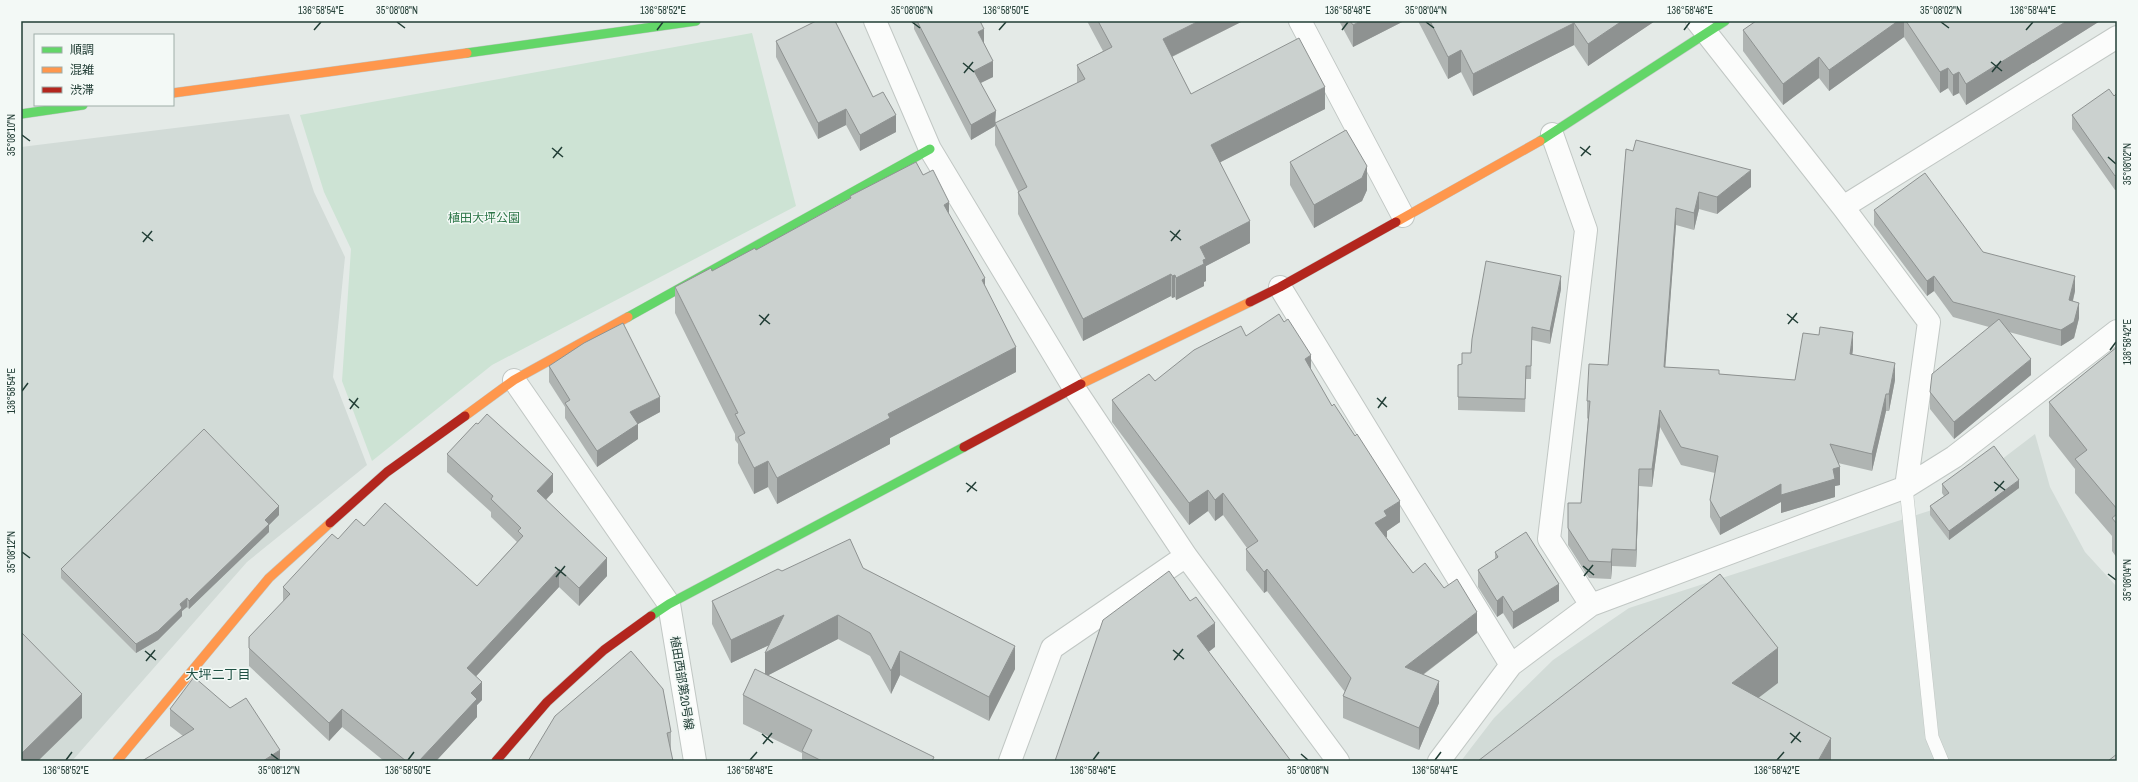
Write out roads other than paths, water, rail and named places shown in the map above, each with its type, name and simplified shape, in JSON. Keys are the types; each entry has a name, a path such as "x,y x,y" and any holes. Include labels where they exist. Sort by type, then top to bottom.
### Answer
{"street":[{"path":"174,93 696,21"},
{"path":"875,21 930,149 1074,388 1186,556 1338,761"},
{"path":"1300,21 1403,216"},
{"path":"496,761 547,702 604,650 669,604 1074,388 1280,287 1403,216 1552,134 1702,27 1725,21"},
{"path":"1702,27 1843,207 1929,322 1906,487"},
{"path":"1843,207 2117,36"},
{"path":"21,114 76,106"},
{"path":"1552,134 1586,230 1549,539 1591,605"},
{"path":"117,761 269,578 387,472 514,380 930,149"},
{"path":"1280,287 1511,665"},
{"path":"1439,761 1511,665 1591,605 1906,487 1954,457 2117,331"},
{"path":"514,380 669,604"},
{"path":"1010,761 1052,648 1186,556"},
{"name":"植田西部第20号線","path":"669,604 695,761"}],"lane":[{"path":"1906,487 1932,737 1942,761"}],"district":[{"name":"大坪二丁目","path":"218,674"}],"park label":[{"name":"植田大坪公園","path":"484,218"}]}
